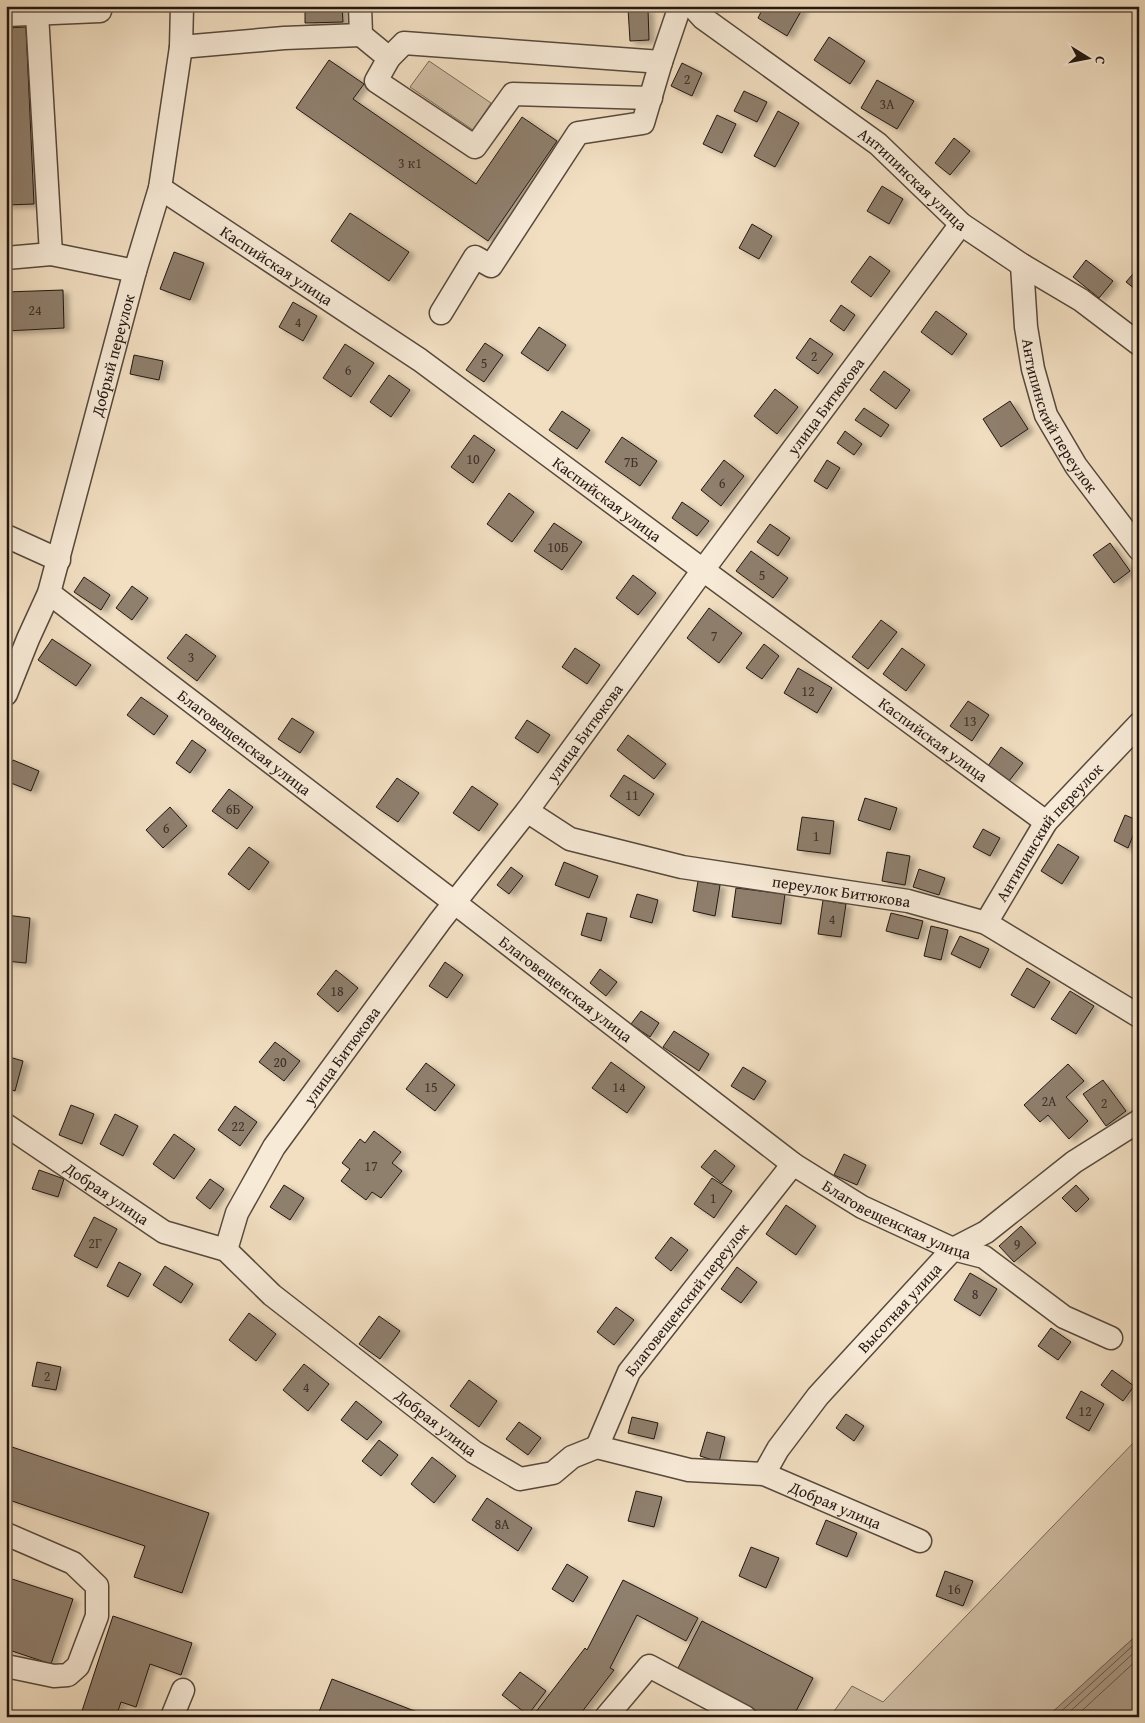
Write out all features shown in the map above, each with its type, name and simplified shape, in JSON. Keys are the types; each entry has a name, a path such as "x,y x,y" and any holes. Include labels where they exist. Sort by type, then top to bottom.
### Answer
{"street":[{"path":"6,16 100,11 101,6"},
{"name":"Добрый переулок","path":"6,694 28,639 50,593 160,188 181,47 182,6"},
{"path":"360,6 361,35"},
{"path":"441,313 475,257 491,266 578,132 643,123 680,6"},
{"name":"Антипинская улица","path":"692,6 703,18 878,144 961,224 1022,265 1081,300 1139,344"},
{"path":"37,14 51,254"},
{"path":"181,47 284,38 361,35 389,58"},
{"path":"651,98 513,94 475,147 376,81 389,58 404,43 661,62"},
{"name":"Каспийская улица","path":"160,188 420,360 1046,822"},
{"name":"улица Битюкова","path":"226,1250 237,1213 274,1147 455,903 527,811 703,570 961,224"},
{"path":"6,258 51,254 136,271"},
{"name":"Антипинский переулок","path":"1022,265 1026,327 1033,369 1046,415 1076,466 1139,549"},
{"path":"6,536 58,560"},
{"name":"Благовещенская улица","path":"50,593 793,1164 862,1207 953,1249 984,1257 1064,1317 1111,1338"},
{"name":"Антипинский переулок","path":"986,923 1046,822 1139,724"},
{"name":"переулок Битюкова","path":"527,811 570,839 663,862 908,901 986,923 1139,1016"},
{"name":"Высотная улица","path":"764,1474 778,1449 818,1396 953,1249 986,1232 1074,1162 1139,1122"},
{"name":"Добрая улица","path":"6,1125 164,1232 226,1250 272,1295 474,1452 520,1479 553,1474 572,1457 597,1447 688,1470 764,1474 920,1541"},
{"name":"Благовещенский переулок","path":"597,1447 629,1372 793,1164"},
{"path":"6,1534 73,1563 97,1586 97,1616 78,1666 68,1675 54,1676 6,1666"},
{"path":"606,1717 648,1666 745,1717"},
{"path":"172,1717 183,1690"}],"shaded area":[{"path":"429,61 491,103 473,130 410,87"},
{"path":"1139,1437 1139,1633 1047,1717 830,1717 852,1686 883,1702"}],"water":[{"path":"1139,1633 1139,1717 1047,1717"}],"building":[{"path":"305,6 342,6 343,22 305,23"},
{"path":"764,6 804,6 787,36 758,18"},
{"path":"628,9 648,9 649,40 630,41"},
{"path":"26,27 34,204 6,205 6,28"},
{"path":"829,37 865,61 850,84 814,60"},
{"path":"329,60 364,84 353,99 476,184 522,117 557,141 488,241 296,108"},
{"path":"682,63 702,73 692,96 671,86"},
{"path":"877,80 914,101 897,129 861,108"},
{"path":"744,91 767,102 757,122 734,111"},
{"path":"778,111 799,123 775,167 754,156"},
{"path":"717,115 736,124 722,153 703,144"},
{"path":"954,138 970,151 950,175 935,163"},
{"path":"882,186 903,199 889,224 867,211"},
{"path":"350,213 409,252 389,281 331,241"},
{"path":"752,224 772,236 759,259 739,248"},
{"path":"174,252 204,263 190,300 160,289"},
{"path":"870,256 890,271 871,297 851,282"},
{"path":"1086,260 1113,281 1099,298 1073,277"},
{"path":"1139,267 1139,292 1126,282"},
{"path":"63,290 64,328 6,331 6,292"},
{"path":"293,302 317,316 303,341 279,327"},
{"path":"841,305 855,315 844,331 830,321"},
{"path":"936,311 967,334 952,355 921,332"},
{"path":"539,327 566,345 548,371 521,353"},
{"path":"810,338 833,354 818,374 796,358"},
{"path":"485,343 503,355 484,382 466,370"},
{"path":"345,344 374,363 351,397 323,378"},
{"path":"134,355 163,361 159,380 130,374"},
{"path":"884,371 910,390 896,409 870,390"},
{"path":"389,375 410,390 391,417 370,402"},
{"path":"775,389 798,407 777,434 754,416"},
{"path":"1010,401 1028,429 1001,447 983,419"},
{"path":"864,408 889,425 881,437 855,420"},
{"path":"562,411 590,430 577,449 549,430"},
{"path":"845,431 862,444 854,455 837,443"},
{"path":"474,435 495,450 473,483 451,467"},
{"path":"622,437 657,461 640,486 605,462"},
{"path":"724,460 744,476 721,506 701,490"},
{"path":"827,460 840,468 827,489 814,481"},
{"path":"509,493 534,512 512,542 487,524"},
{"path":"682,502 709,521 697,536 672,518"},
{"path":"554,523 582,542 562,570 534,551"},
{"path":"770,524 790,538 778,556 757,542"},
{"path":"1110,543 1130,571 1114,583 1093,555"},
{"path":"751,551 788,578 773,598 736,571"},
{"path":"633,575 656,593 638,615 616,598"},
{"path":"84,577 110,595 101,610 74,592"},
{"path":"132,586 148,598 132,620 116,608"},
{"path":"709,608 742,633 719,663 687,638"},
{"path":"881,620 897,632 868,669 852,657"},
{"path":"186,634 216,656 197,681 167,658"},
{"path":"52,639 91,665 76,686 38,660"},
{"path":"764,644 779,656 762,679 746,668"},
{"path":"575,648 600,665 587,684 562,667"},
{"path":"902,648 925,665 906,691 883,674"},
{"path":"798,668 832,688 817,713 784,693"},
{"path":"141,697 168,716 154,735 127,715"},
{"path":"968,701 989,715 972,741 950,726"},
{"path":"292,718 314,732 300,753 278,739"},
{"path":"527,720 550,735 538,753 515,738"},
{"path":"628,735 666,764 654,779 617,750"},
{"path":"192,740 206,750 190,773 176,763"},
{"path":"1001,747 1023,763 1009,781 988,766"},
{"path":"13,760 39,771 31,791 6,781 6,775"},
{"path":"624,775 654,794 639,816 610,796"},
{"path":"397,778 419,793 398,822 376,807"},
{"path":"472,786 498,804 479,831 453,813"},
{"path":"229,789 253,807 237,829 212,811"},
{"path":"865,798 897,808 890,830 858,820"},
{"path":"170,807 187,826 163,848 146,830"},
{"path":"1125,815 1139,821 1128,848 1114,841"},
{"path":"802,817 834,821 830,854 797,850"},
{"path":"983,829 1000,838 990,856 973,847"},
{"path":"1058,844 1079,857 1062,884 1041,871"},
{"path":"249,847 269,862 249,890 228,874"},
{"path":"887,852 910,856 905,885 882,881"},
{"path":"564,862 598,876 589,898 555,885"},
{"path":"511,867 523,876 509,894 497,885"},
{"path":"919,869 945,878 939,895 913,887"},
{"path":"698,881 720,885 715,916 693,911"},
{"path":"736,888 785,894 781,924 732,917"},
{"path":"637,894 658,900 652,923 630,917"},
{"path":"823,900 846,904 841,937 818,934"},
{"path":"587,913 607,918 601,941 581,935"},
{"path":"891,913 923,921 918,939 886,931"},
{"path":"6,915 30,918 26,963 6,961"},
{"path":"931,926 948,930 941,960 924,956"},
{"path":"960,936 989,949 980,968 951,954"},
{"path":"445,962 463,975 447,998 429,986"},
{"path":"1027,968 1050,982 1034,1008 1011,995"},
{"path":"600,969 617,982 606,996 590,983"},
{"path":"336,970 358,988 338,1012 317,994"},
{"path":"1070,991 1094,1006 1076,1034 1051,1019"},
{"path":"641,1011 659,1023 650,1037 631,1024"},
{"path":"674,1031 709,1054 699,1071 663,1047"},
{"path":"275,1042 300,1061 284,1081 259,1062"},
{"path":"6,1056 23,1061 15,1091 6,1088"},
{"path":"611,1062 645,1087 627,1113 592,1088"},
{"path":"426,1063 455,1085 435,1111 406,1089"},
{"path":"1068,1064 1084,1081 1066,1097 1088,1121 1069,1139 1048,1115 1040,1122 1024,1105"},
{"path":"743,1067 766,1081 754,1100 731,1086"},
{"path":"1103,1080 1126,1111 1106,1126 1083,1094"},
{"path":"71,1105 94,1114 82,1144 59,1135"},
{"path":"235,1106 257,1122 240,1146 218,1130"},
{"path":"115,1114 138,1126 123,1156 100,1144"},
{"path":"374,1131 401,1152 392,1163 402,1171 381,1198 372,1192 366,1200 341,1181 350,1169 342,1163 360,1139 365,1143"},
{"path":"174,1134 195,1149 174,1179 153,1164"},
{"path":"715,1150 735,1166 722,1183 701,1167"},
{"path":"844,1154 866,1165 857,1185 834,1175"},
{"path":"39,1170 64,1179 58,1197 32,1189"},
{"path":"712,1178 732,1191 714,1218 694,1204"},
{"path":"210,1179 224,1189 210,1209 196,1198"},
{"path":"284,1185 304,1198 290,1220 270,1207"},
{"path":"1076,1185 1089,1199 1076,1212 1062,1198"},
{"path":"786,1205 816,1226 796,1255 766,1234"},
{"path":"94,1217 117,1229 97,1268 74,1256"},
{"path":"1021,1226 1036,1243 1014,1262 999,1246"},
{"path":"671,1237 688,1250 671,1271 655,1258"},
{"path":"119,1262 141,1274 128,1297 107,1286"},
{"path":"165,1266 193,1284 181,1303 153,1285"},
{"path":"737,1267 757,1282 741,1303 721,1289"},
{"path":"970,1273 997,1289 980,1316 954,1300"},
{"path":"616,1307 634,1320 614,1345 597,1332"},
{"path":"249,1313 276,1334 256,1361 229,1340"},
{"path":"379,1316 400,1331 380,1359 359,1344"},
{"path":"1051,1328 1071,1342 1058,1360 1038,1346"},
{"path":"37,1362 61,1367 56,1390 32,1386"},
{"path":"304,1364 329,1384 308,1411 283,1390"},
{"path":"1112,1370 1134,1386 1123,1401 1101,1385"},
{"path":"469,1380 497,1401 479,1427 450,1406"},
{"path":"1081,1391 1104,1404 1089,1431 1066,1418"},
{"path":"356,1401 382,1422 367,1440 341,1420"},
{"path":"846,1414 864,1426 854,1441 836,1428"},
{"path":"632,1417 658,1423 654,1439 628,1433"},
{"path":"519,1422 541,1438 528,1455 506,1439"},
{"path":"707,1432 725,1437 719,1462 700,1456"},
{"path":"379,1440 398,1455 381,1476 362,1461"},
{"path":"6,1445 209,1513 182,1593 134,1577 145,1546 6,1499"},
{"path":"432,1457 456,1476 434,1503 411,1484"},
{"path":"636,1491 662,1497 654,1527 628,1521"},
{"path":"487,1498 532,1528 518,1551 472,1520"},
{"path":"826,1520 857,1533 847,1557 816,1544"},
{"path":"751,1547 779,1558 766,1588 739,1576"},
{"path":"567,1564 588,1577 573,1602 552,1589"},
{"path":"945,1571 973,1581 963,1606 936,1596"},
{"path":"6,1577 73,1599 51,1664 6,1649"},
{"path":"623,1580 698,1618 686,1641 637,1615 610,1668 614,1670 578,1717 532,1717 585,1648 587,1650"},
{"path":"113,1616 192,1643 181,1675 150,1664 136,1707 121,1702 116,1717 80,1717"},
{"path":"702,1621 813,1678 793,1717 768,1717 677,1670"},
{"path":"520,1672 546,1691 528,1715 502,1695"},
{"path":"332,1679 430,1717 317,1717"}]}
